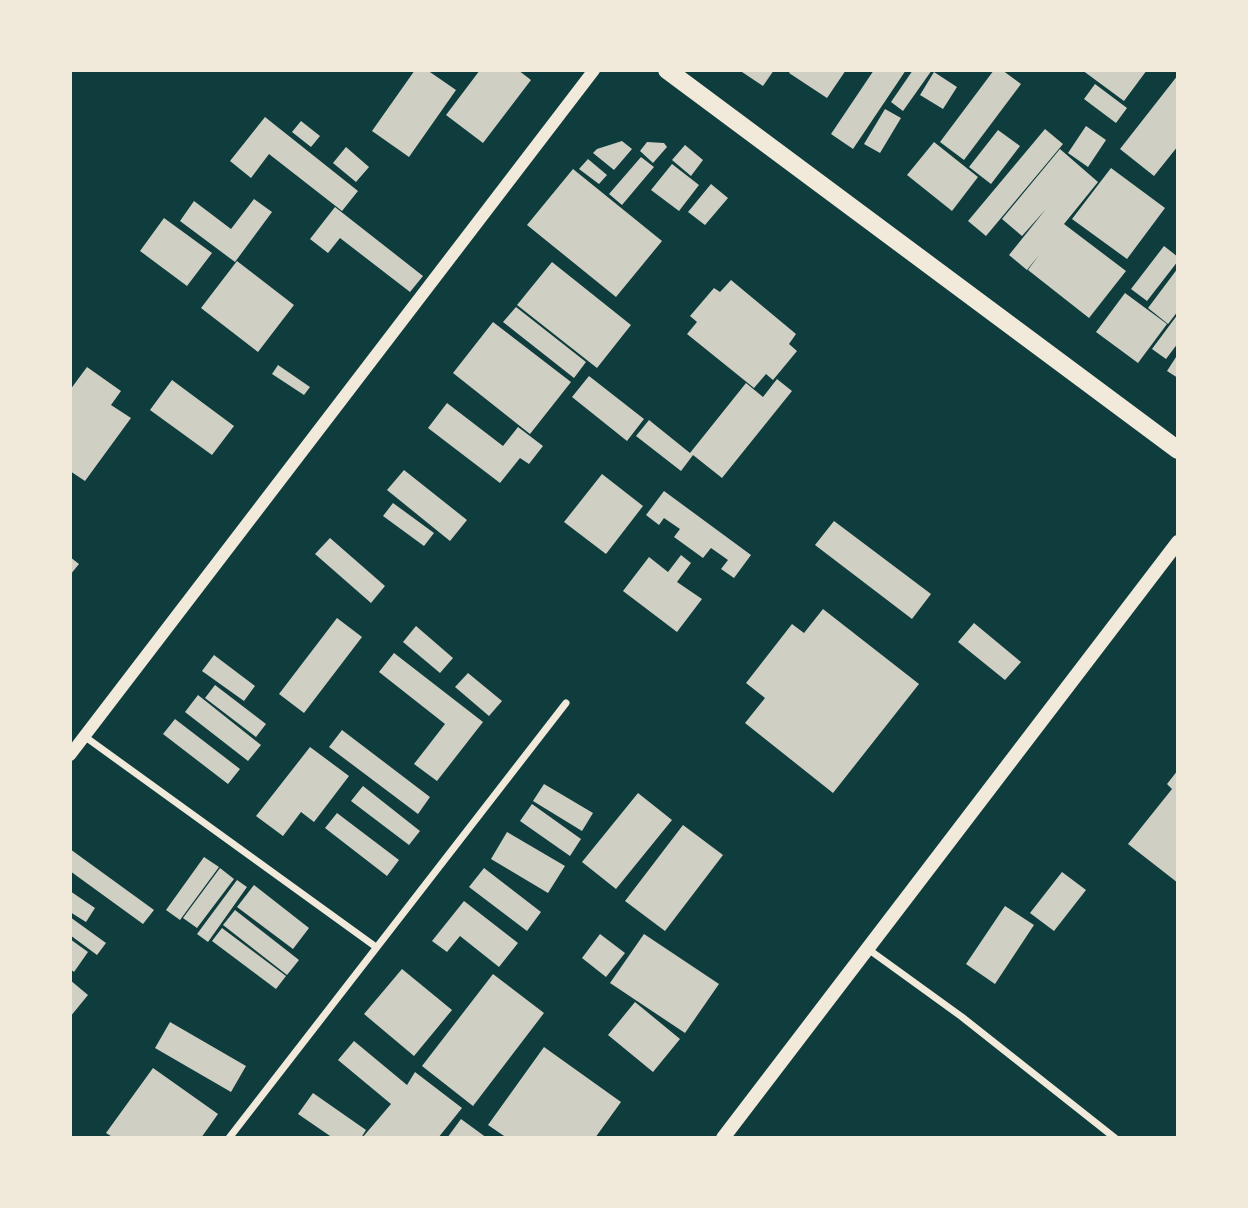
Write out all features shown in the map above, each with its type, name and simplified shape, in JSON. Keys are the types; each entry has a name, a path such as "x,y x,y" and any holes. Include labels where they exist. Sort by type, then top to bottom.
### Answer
{"main road":[{"path":"667,70 1178,450"},
{"path":"723,1138 1178,542"}],"street":[{"path":"70,755 594,70"},
{"path":"229,1138 566,703"},
{"path":"84,736 376,947"},
{"path":"868,949 962,1017 1115,1138"}],"building":[{"path":"415,70 427,70 456,90 409,157 372,131"},
{"path":"480,70 518,70 531,80 483,143 446,115"},
{"path":"739,70 774,70 763,86"},
{"path":"791,70 846,70 827,98 789,73"},
{"path":"874,70 906,70 853,149 831,134"},
{"path":"913,70 932,70 903,111 891,102"},
{"path":"994,70 1002,70 1021,84 964,160 940,142"},
{"path":"1082,70 1147,70 1124,101"},
{"path":"934,72 957,87 943,109 920,95"},
{"path":"1178,75 1178,146 1154,176 1120,149"},
{"path":"1095,84 1127,108 1116,123 1084,99"},
{"path":"885,109 901,118 880,153 864,144"},
{"path":"265,117 358,191 342,211 269,154 251,178 230,161"},
{"path":"301,121 320,136 311,147 292,132"},
{"path":"1086,126 1106,140 1088,167 1068,153"},
{"path":"1045,129 1063,144 986,236 968,221"},
{"path":"998,130 1020,146 991,184 969,167"},
{"path":"622,141 632,149 614,170 593,153 597,149"},
{"path":"647,142 664,143 667,147 653,163 640,151"},
{"path":"934,142 978,177 952,211 907,175"},
{"path":"685,145 703,160 691,176 672,160"},
{"path":"346,147 369,167 356,182 333,163"},
{"path":"1060,149 1098,182 1064,224 1126,271 1089,318 1028,270 1039,255 1027,270 1009,255 1046,209 1022,236 1002,219"},
{"path":"641,157 654,167 622,205 609,194"},
{"path":"588,159 607,175 599,184 579,169"},
{"path":"672,164 699,185 679,211 651,190"},
{"path":"1111,168 1165,208 1127,259 1072,219"},
{"path":"573,169 662,241 616,297 527,225"},
{"path":"711,184 728,198 705,225 688,212"},
{"path":"254,199 272,212 235,262 180,221 194,201 231,229"},
{"path":"335,207 423,276 410,292 340,238 328,253 310,239"},
{"path":"164,218 212,253 187,286 140,251"},
{"path":"1164,246 1178,257 1178,261 1147,301 1131,289"},
{"path":"237,261 294,305 258,352 201,308"},
{"path":"552,262 631,325 597,368 517,305"},
{"path":"1178,268 1178,311 1168,324 1148,308"},
{"path":"731,280 796,334 789,344 797,351 773,380 766,374 754,388 687,334 697,322 690,316 714,288 720,292"},
{"path":"1125,293 1167,324 1138,363 1096,332"},
{"path":"516,307 586,362 574,378 503,322"},
{"path":"1178,314 1178,343 1166,359 1152,349"},
{"path":"493,322 571,382 530,434 453,373"},
{"path":"1178,354 1178,378 1167,371"},
{"path":"278,365 310,387 304,395 272,374"},
{"path":"87,367 121,391 111,405 131,418 85,481 70,471 70,390"},
{"path":"589,376 644,419 627,441 572,397"},
{"path":"777,379 792,391 722,478 693,455 681,471 636,436 649,420 690,453 746,383 763,397"},
{"path":"172,380 234,426 212,455 150,410"},
{"path":"447,403 503,446 518,427 543,446 529,464 520,458 500,483 428,428"},
{"path":"404,470 467,520 450,541 387,490"},
{"path":"602,474 643,506 606,554 564,522"},
{"path":"664,491 751,555 734,578 721,569 728,560 711,548 703,558 674,537 680,529 664,518 659,525 646,515"},
{"path":"393,503 434,533 424,546 383,516"},
{"path":"834,521 931,594 912,619 815,545"},
{"path":"330,538 385,586 371,603 315,554"},
{"path":"681,555 691,563 677,582 702,599 677,632 623,591 649,557 668,572"},
{"path":"70,557 79,564 70,575"},
{"path":"823,609 919,684 833,793 745,723 765,698 746,683 792,624 804,633"},
{"path":"337,618 362,637 304,713 279,694"},
{"path":"974,623 1021,662 1005,680 958,642"},
{"path":"416,626 453,658 440,673 403,642"},
{"path":"394,653 483,722 437,781 414,764 445,724 379,672"},
{"path":"214,655 255,686 244,701 202,671"},
{"path":"468,673 502,701 489,716 455,687"},
{"path":"215,685 266,724 256,737 205,698"},
{"path":"198,695 261,745 248,761 185,712"},
{"path":"175,719 240,769 228,784 163,734"},
{"path":"342,730 430,797 418,814 329,747"},
{"path":"310,747 349,776 314,822 301,812 283,836 256,816"},
{"path":"1178,770 1178,883 1128,844 1172,789 1167,784"},
{"path":"544,784 593,813 582,831 533,801"},
{"path":"363,786 420,831 409,845 351,801"},
{"path":"638,793 672,820 616,889 582,862"},
{"path":"532,804 581,839 570,856 520,821"},
{"path":"337,813 399,860 387,876 325,828"},
{"path":"683,825 723,855 665,931 625,901"},
{"path":"507,832 565,866 548,893 491,859"},
{"path":"70,849 154,910 143,924 70,871"},
{"path":"204,857 219,867 180,920 166,910"},
{"path":"220,868 234,879 197,928 183,918"},
{"path":"484,868 541,912 527,931 469,887"},
{"path":"1062,872 1086,890 1054,931 1030,913"},
{"path":"237,880 247,887 208,942 197,934"},
{"path":"254,885 309,928 293,949 237,907"},
{"path":"70,891 95,908 86,922 70,912"},
{"path":"464,901 518,943 499,967 460,936 447,952 432,941"},
{"path":"1005,906 1034,925 995,984 966,964"},
{"path":"235,910 299,960 287,975 223,925"},
{"path":"70,917 106,943 97,955 70,935"},
{"path":"222,928 286,976 276,989 212,941"},
{"path":"600,934 625,953 606,977 582,958"},
{"path":"644,934 719,984 685,1033 610,983"},
{"path":"70,939 88,952 74,972 70,969"},
{"path":"402,969 452,1010 414,1056 364,1014"},
{"path":"493,974 544,1013 473,1106 422,1066"},
{"path":"70,980 88,995 70,1017"},
{"path":"635,1002 680,1039 653,1072 608,1035"},
{"path":"170,1022 246,1066 231,1092 155,1048"},
{"path":"354,1041 407,1085 415,1072 462,1108 438,1138 362,1138 391,1104 338,1060"},
{"path":"544,1047 621,1102 595,1138 507,1138 488,1125"},
{"path":"153,1068 218,1114 201,1138 114,1138 106,1133"},
{"path":"313,1093 366,1130 361,1138 333,1138 298,1114"},
{"path":"461,1119 487,1138 447,1138"}]}
